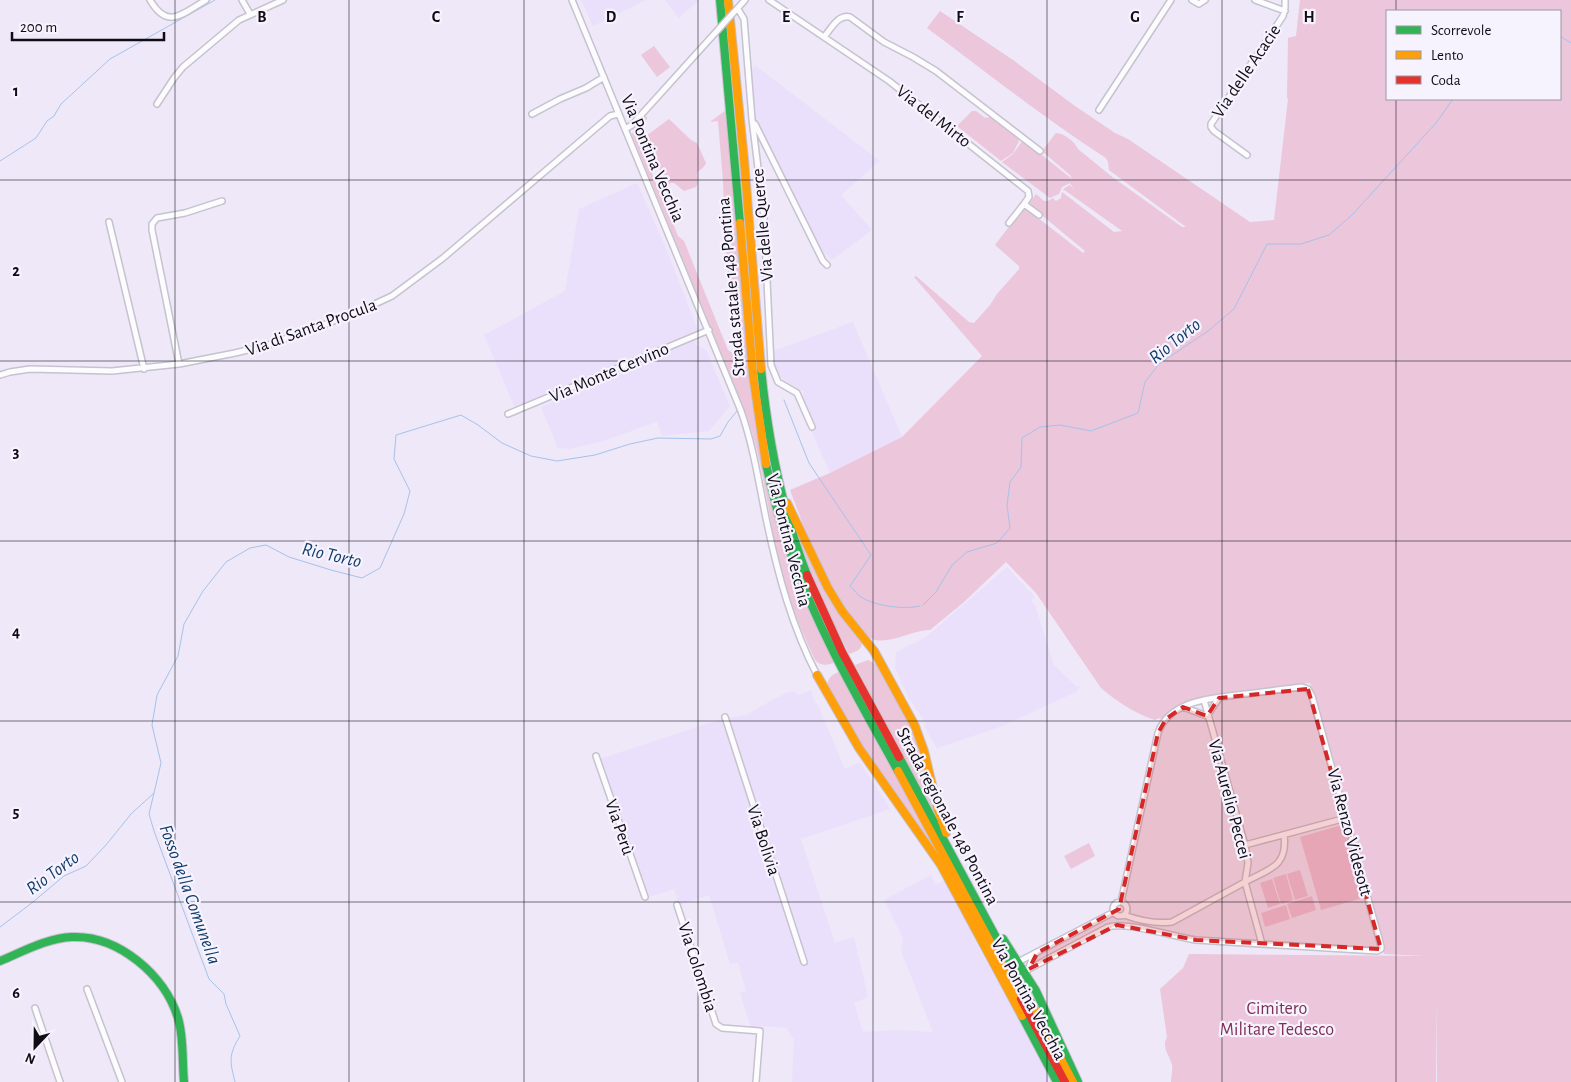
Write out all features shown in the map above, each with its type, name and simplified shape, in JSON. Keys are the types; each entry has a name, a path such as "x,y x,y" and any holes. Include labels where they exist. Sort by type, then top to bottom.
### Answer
{"main road":[{"name":"Strada statale 148 Pontina","path":"720,0 760,395"},
{"name":"Strada statale 148 Pontina","path":"728,0 737,78 760,395 760,434 772,493 798,564"},
{"name":"Strada statale 148 Pontina","path":"761,411 798,564"},
{"path":"778,481 828,588 842,611 874,651 917,731 925,754 940,817 960,868"},
{"name":"Strada regionale 148 Pontina","path":"798,564 818,601 848,672 1066,1082"},
{"name":"Strada regionale 148 Pontina","path":"848,672 960,868 1073,1082"},
{"name":"Via Pontina Vecchia","path":"817,675 859,748 941,865 1057,1082"},
{"path":"982,912 1018,962 1027,971 1078,1082"},
{"path":"0,961 56,940 72,937 96,939 127,954 149,973 167,995 174,1008 180,1028 184,1082"}],"street":[{"path":"150,0 158,13 170,18 179,16 206,0"},
{"path":"242,0 250,14"},
{"path":"157,104 183,67 241,19 283,0"},
{"name":"Via Pontina Vecchia","path":"572,0 709,330 748,433 782,584 796,626 817,675"},
{"path":"625,129 632,125 745,0"},
{"name":"Via del Mirto","path":"769,0 895,86 1028,191 1029,197 1024,204"},
{"path":"1099,110 1171,0"},
{"path":"1192,0 1200,4 1205,0"},
{"path":"1254,0 1285,11"},
{"name":"Via delle Acacie","path":"1247,155 1214,132 1211,124 1280,21 1285,11 1285,0"},
{"name":"Via delle Querce","path":"737,10 744,19 752,119 764,217 771,365 778,382 797,393 812,427"},
{"name":"Via del Mirto","path":"824,37 840,17 850,17 884,42 936,71 1040,152"},
{"path":"532,114 586,88 604,77"},
{"name":"Via di Santa Procula","path":"0,375 30,369 104,371 144,369 179,364 235,354 275,343 344,319 387,300 408,286 449,254 610,116 618,114"},
{"path":"752,119 826,265"},
{"path":"179,364 152,224 158,218 185,213 222,201"},
{"path":"1009,223 1024,204 1039,215"},
{"path":"109,222 144,369"},
{"name":"Via Monte Cervino","path":"508,414 709,330"},
{"name":"Via Renzo Videsott","path":"1027,971 1108,927 1117,925 1126,925 1188,939 1377,951 1381,949 1309,690 1302,687 1204,700 1183,707 1166,719 1159,730 1121,902"},
{"name":"Via Aurelio Peccei","path":"1207,716 1219,698"},
{"name":"Via Aurelio Peccei","path":"1204,700 1207,716 1246,845 1248,863 1245,882"},
{"name":"Via Aurelio Peccei","path":"1183,707 1207,716"},
{"name":"Via Bolivia","path":"725,717 804,962"},
{"name":"Via Perù","path":"596,756 645,897"},
{"path":"1246,845 1346,818"},
{"name":"Via Aurelio Peccei","path":"1124,914 1139,919 1172,922 1279,862 1284,852 1284,835"},
{"path":"1245,882 1262,944"},
{"name":"Via Renzo Videsott","path":"1018,962 1114,912 1114,906 1121,902"},
{"name":"Via Renzo Videsott","path":"1121,902 1127,908 1124,914"},
{"name":"Via Colombia","path":"677,905 716,1024 722,1028 760,1031 756,1082"},
{"path":"1114,912 1120,916 1124,914"},
{"path":"1027,971 1037,953"},
{"path":"88,989 122,1082"},
{"path":"34,1008 60,1082"}],"highlighted area":[{"path":"1308,689 1381,949 1196,940 1117,925 1029,969 1037,953 1119,909 1158,733 1166,719 1183,707 1207,716 1219,698"}],"shaded area":[{"path":"581,0 646,0 593,26"},
{"path":"665,0 699,0 679,18"},
{"path":"756,66 880,161 841,195 872,230 832,260 822,251 792,192 792,187 789,187 770,146 756,123 752,69"},
{"path":"637,183 665,246 698,330 515,408 484,335 565,291 579,209"},
{"path":"853,322 902,437 830,473 810,428 815,425 802,397 804,392 778,376 774,368 773,351"},
{"path":"696,339 695,344 706,350 730,406 709,431 662,436 657,422 603,441 570,449 558,448 541,407"},
{"path":"1007,567 1035,597 1031,601 1035,605 1054,665 1076,686 1080,687 1076,692 1002,726 937,748 925,728 924,720 908,697 895,668 896,652 926,637"},
{"path":"811,690 813,699 819,708 845,769 860,762 890,809 801,839 835,943 854,937 868,997 854,1003 863,1032 900,1030 933,1032 901,951 903,938 884,900 931,875 936,885 945,880 973,932 974,939 1052,1082 792,1082 794,1038 787,1028 759,1026 758,1028 751,1028 740,993 746,991 738,962 730,964 709,895 679,905 674,889 649,897 639,869 635,864 599,759 722,719 746,715 791,691 799,695"}],"green space":[{"name":"Cimitero Militare Tedesco","path":"1300,0 1571,0 1571,1082 1437,1082 1437,997 1436,1082 1171,1082 1172,1065 1165,1048 1167,1037 1160,989 1183,968 1189,954 1425,956 1384,954 1310,683 1208,696 1185,703 1162,719 1155,720 1126,707 1101,688 1036,593 1006,562 964,602 930,630 923,630 892,639 877,640 870,638 845,609 826,577 810,543 790,490 830,473 902,437 982,356 914,277 916,276 969,322 974,323 1019,269 1019,266 995,245 1024,207 1083,253 1085,251 1029,204 1036,194 1044,201 1053,198 1056,201 1061,198 1062,192 1114,232 1122,231 1063,189 1070,185 1074,190 1070,183 1062,187 1059,194 1050,198 1002,162 1013,154 1023,140 1072,179 1070,175 1043,152 1056,133 1066,136 1078,149 1111,176 1182,227 1186,227 1109,170 1106,158 1038,111 927,28 940,11 1013,60 1075,106 1115,133 1128,139 1250,222 1274,220 1288,99 1288,38 1296,36"},
{"path":"654,46 670,67 657,77 641,55"},
{"path":"726,110 760,442 835,662 827,665 815,660 794,610 778,559 761,471 748,419 632,135 634,128 645,116 647,117 636,132 658,189 666,185 646,136 669,119 691,140 697,143 706,163 698,172 696,187 684,191 674,183 670,183 668,188 661,193 678,236 684,241 728,350 734,354 742,350 743,345 732,305 726,255 718,121 710,122"},
{"path":"972,111 976,111 985,118 990,117 1018,137 1019,141 1013,153 1001,161 957,126"},
{"path":"801,535 830,600 862,642 860,649 857,651 849,654 816,588 797,537"},
{"path":"868,660 878,665 910,725 921,752 933,812 855,665"},
{"path":"841,671 943,862 862,749 828,687 828,681 831,677"},
{"path":"1345,824 1366,897 1321,910 1300,837"},
{"path":"1089,843 1095,856 1071,869 1064,856"},
{"path":"1300,870 1308,896 1295,900 1287,874"},
{"path":"1286,874 1293,900 1281,904 1273,878"},
{"path":"1272,879 1280,904 1268,908 1260,883"},
{"path":"1312,896 1316,910 1292,918 1287,904"},
{"path":"1286,905 1290,919 1265,927 1261,913"}],"waterway":[{"path":"0,161 36,138 61,104 110,59 215,0"},
{"name":"Rio Torto","path":"1561,37 1571,43"},
{"name":"Rio Torto","path":"923,605 936,592 952,565 967,552 997,543 1010,528 1007,505 1010,482 1021,467 1022,438 1040,427 1060,425 1091,431 1138,413 1145,382 1159,364 1208,331 1234,309 1267,244 1301,244 1329,235 1352,215 1436,123 1452,100"},
{"name":"Rio Torto","path":"784,400 809,463 871,555 850,586 860,596 874,603 898,607 920,606"},
{"name":"Rio Torto","path":"0,927 64,876 86,866 131,814 154,793 161,763 152,725 157,695 178,656 184,624 203,591 226,562 250,548 266,545 289,557 362,578 380,568 404,514 410,491 394,459 396,435 461,415 502,443 531,456 557,461 595,455 630,444 658,438 711,439 720,436 737,411"},
{"name":"Fosso della Comunella","path":"154,793 149,814 154,831 209,979 224,994 226,1004 240,1036 233,1048 231,1059 235,1082"}],"traffic: fast":[{"path":"720,0 740,223"},
{"path":"761,369 767,422 777,473 790,525 807,575"},
{"path":"766,464 781,524 815,614 841,667 898,771"},
{"path":"899,757 1034,1008"},
{"path":"0,961 44,943 72,937 89,938 122,950 151,973 172,1002 181,1033 184,1082"},
{"path":"1003,939 1036,991 1078,1082"},
{"path":"1022,1016 1057,1082"}],"traffic: slow":[{"path":"728,0 744,159 761,369"},
{"path":"740,223 753,375 766,464"},
{"path":"787,503 828,588 842,611 874,651 915,726 924,751 938,810 946,833"},
{"path":"817,675 859,748 941,865 1022,1016"},
{"path":"898,771 1021,999"},
{"path":"1034,1008 1073,1082"}],"traffic: jam":[{"path":"807,575 842,652 899,757"},
{"path":"1021,999 1065,1082"}]}
